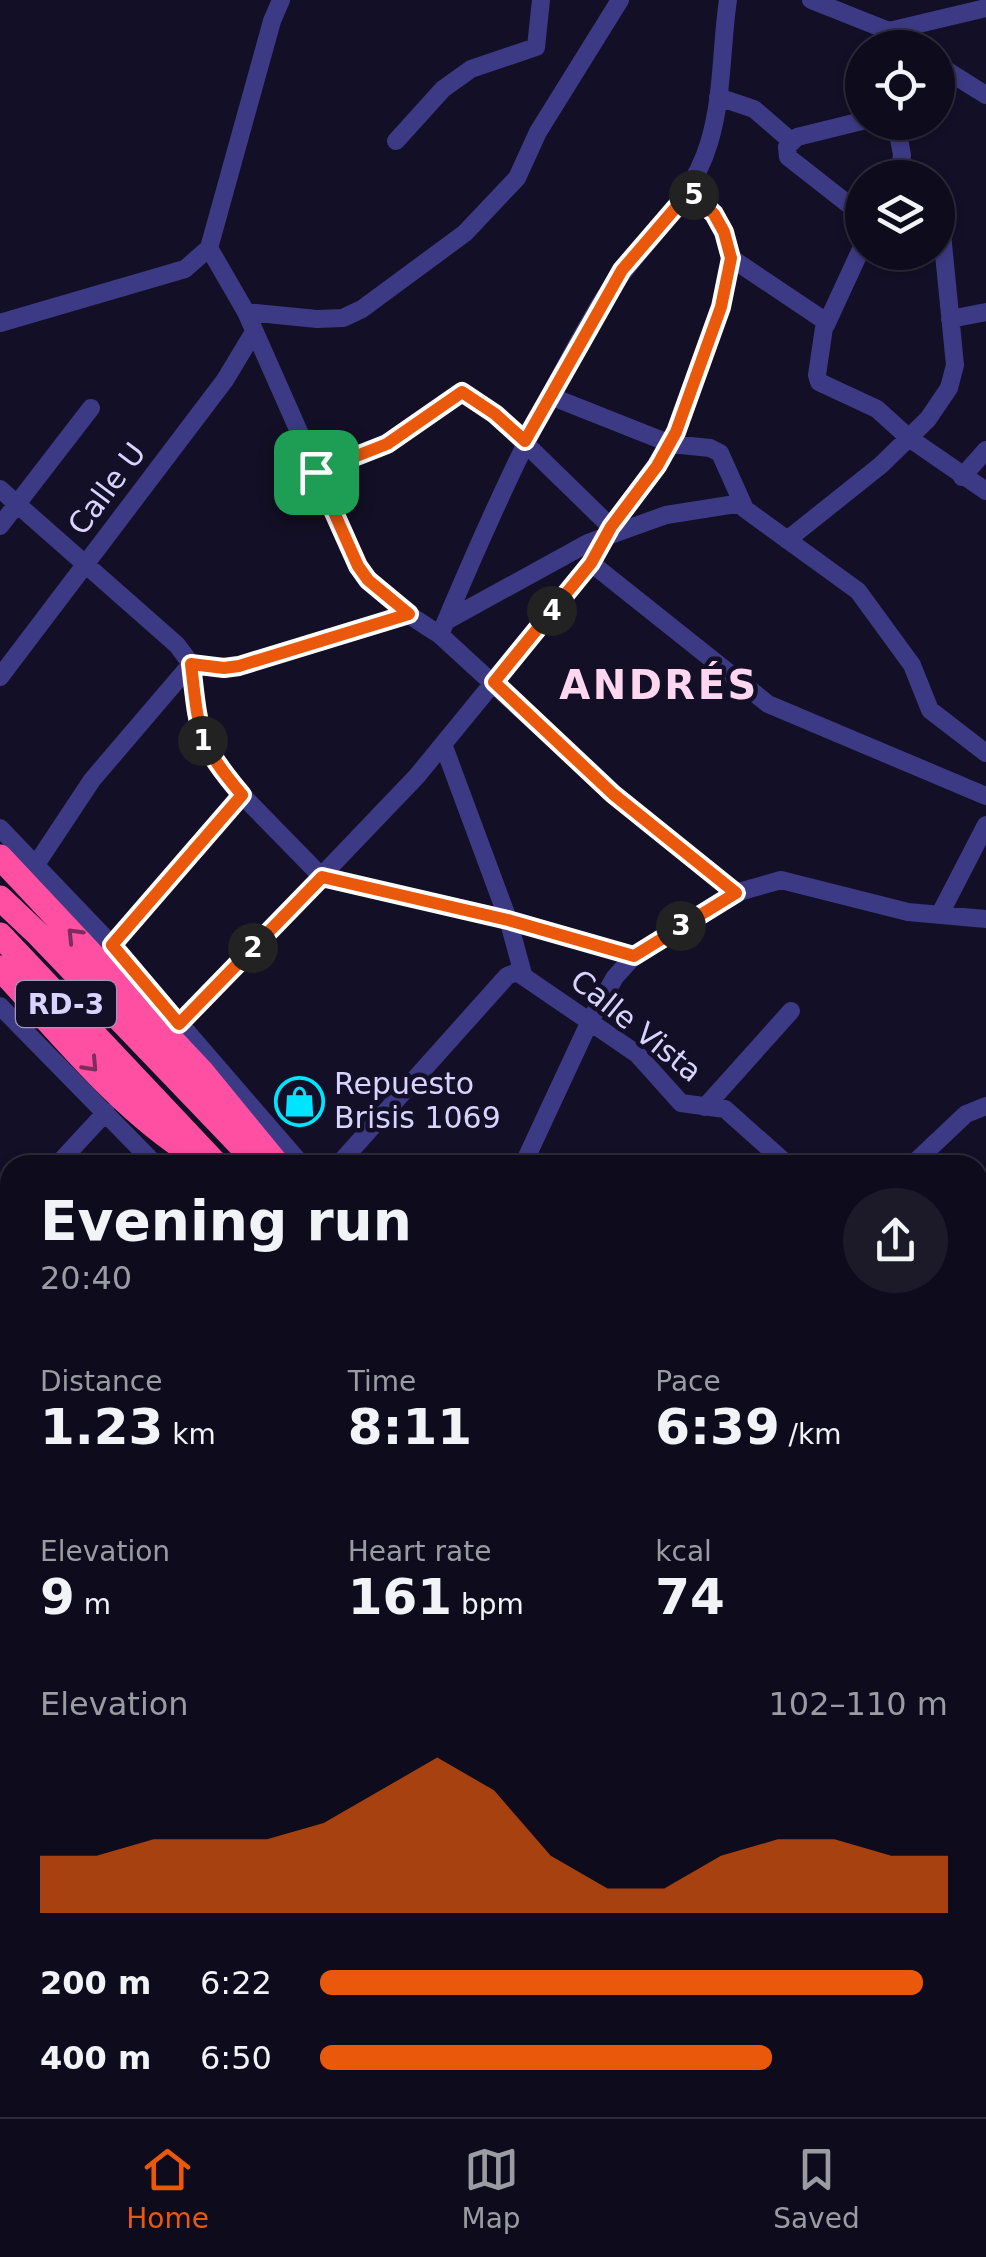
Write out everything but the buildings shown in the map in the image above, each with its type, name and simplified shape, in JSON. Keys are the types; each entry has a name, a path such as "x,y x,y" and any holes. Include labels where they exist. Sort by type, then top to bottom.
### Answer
{"highway":[{"path":"0,858 201,1072 270,1155"},
{"name":"RD-3","path":"0,898 250,1155"},
{"name":"RD-3","path":"0,935 208,1155"},
{"path":"0,968 109,1084 173,1142 193,1155"}],"street":[{"path":"0,323 185,269 209,248 272,21 282,0"},
{"path":"396,142 443,89 470,69 536,47 542,0"},
{"path":"246,312 342,318 362,310 465,233 517,178 538,132 620,0"},
{"path":"443,628 525,441 550,396 622,270 690,191 710,143 728,0"},
{"path":"811,0 886,30"},
{"path":"893,30 986,8"},
{"path":"955,75 986,95"},
{"path":"718,97 754,109 791,141"},
{"path":"845,127 791,141 787,147 788,156 845,201"},
{"path":"179,1024 444,744 591,563 608,532 671,444 721,307 731,258 719,223 690,191"},
{"path":"209,248 246,312 358,566 368,580 409,614 443,628 494,682 613,794 736,893"},
{"path":"731,258 818,315 826,325"},
{"path":"851,270 826,325 817,375 820,382 877,409 909,438 986,491"},
{"path":"787,540 881,465 928,419 949,388 955,365 945,270"},
{"path":"950,319 986,312"},
{"name":"Calle U","path":"0,677 226,380 254,332"},
{"path":"316,472 387,444 462,392 525,441 608,532"},
{"path":"550,396 671,444 710,448 720,453 742,504 858,591 912,664 930,710 986,753"},
{"path":"0,526 91,408"},
{"path":"962,477 986,450"},
{"path":"0,490 177,645 191,664 199,730 206,748 242,795 322,877 508,920 634,956"},
{"path":"443,628 608,532 679,512 742,504"},
{"path":"591,563 768,704 986,796"},
{"path":"191,664 239,666 409,614"},
{"path":"37,863 92,780 191,664"},
{"path":"444,744 508,920 523,974"},
{"path":"112,945 242,795"},
{"path":"940,914 986,824"},
{"path":"0,828 112,945 293,1155"},
{"path":"528,1155 590,1021 615,977 634,956 736,893 781,880 908,912 986,919"},
{"name":"Calle Vista","path":"347,1155 507,976 517,972 637,1054 681,1104 725,1109 777,1155"},
{"path":"0,1006 147,1155"},
{"path":"704,1107 791,1011"},
{"path":"923,1155 966,1114 986,1106"},
{"path":"65,1155 106,1112"}],"place":[{"name":"Repuesto Brisis 1069","path":"299,1101"}],"district":[{"name":"ANDRÉS","path":"659,685"}],"route":[{"path":"690,191 714,214 731,258 721,307 671,444 611,527 591,563 494,682 613,794 736,893 634,956 508,920 322,877 179,1024 112,945 242,795 206,748 199,730 191,664 239,666 409,614 368,580 358,566 316,472 387,444 462,392 470,394 525,441 622,270 690,191"}]}
